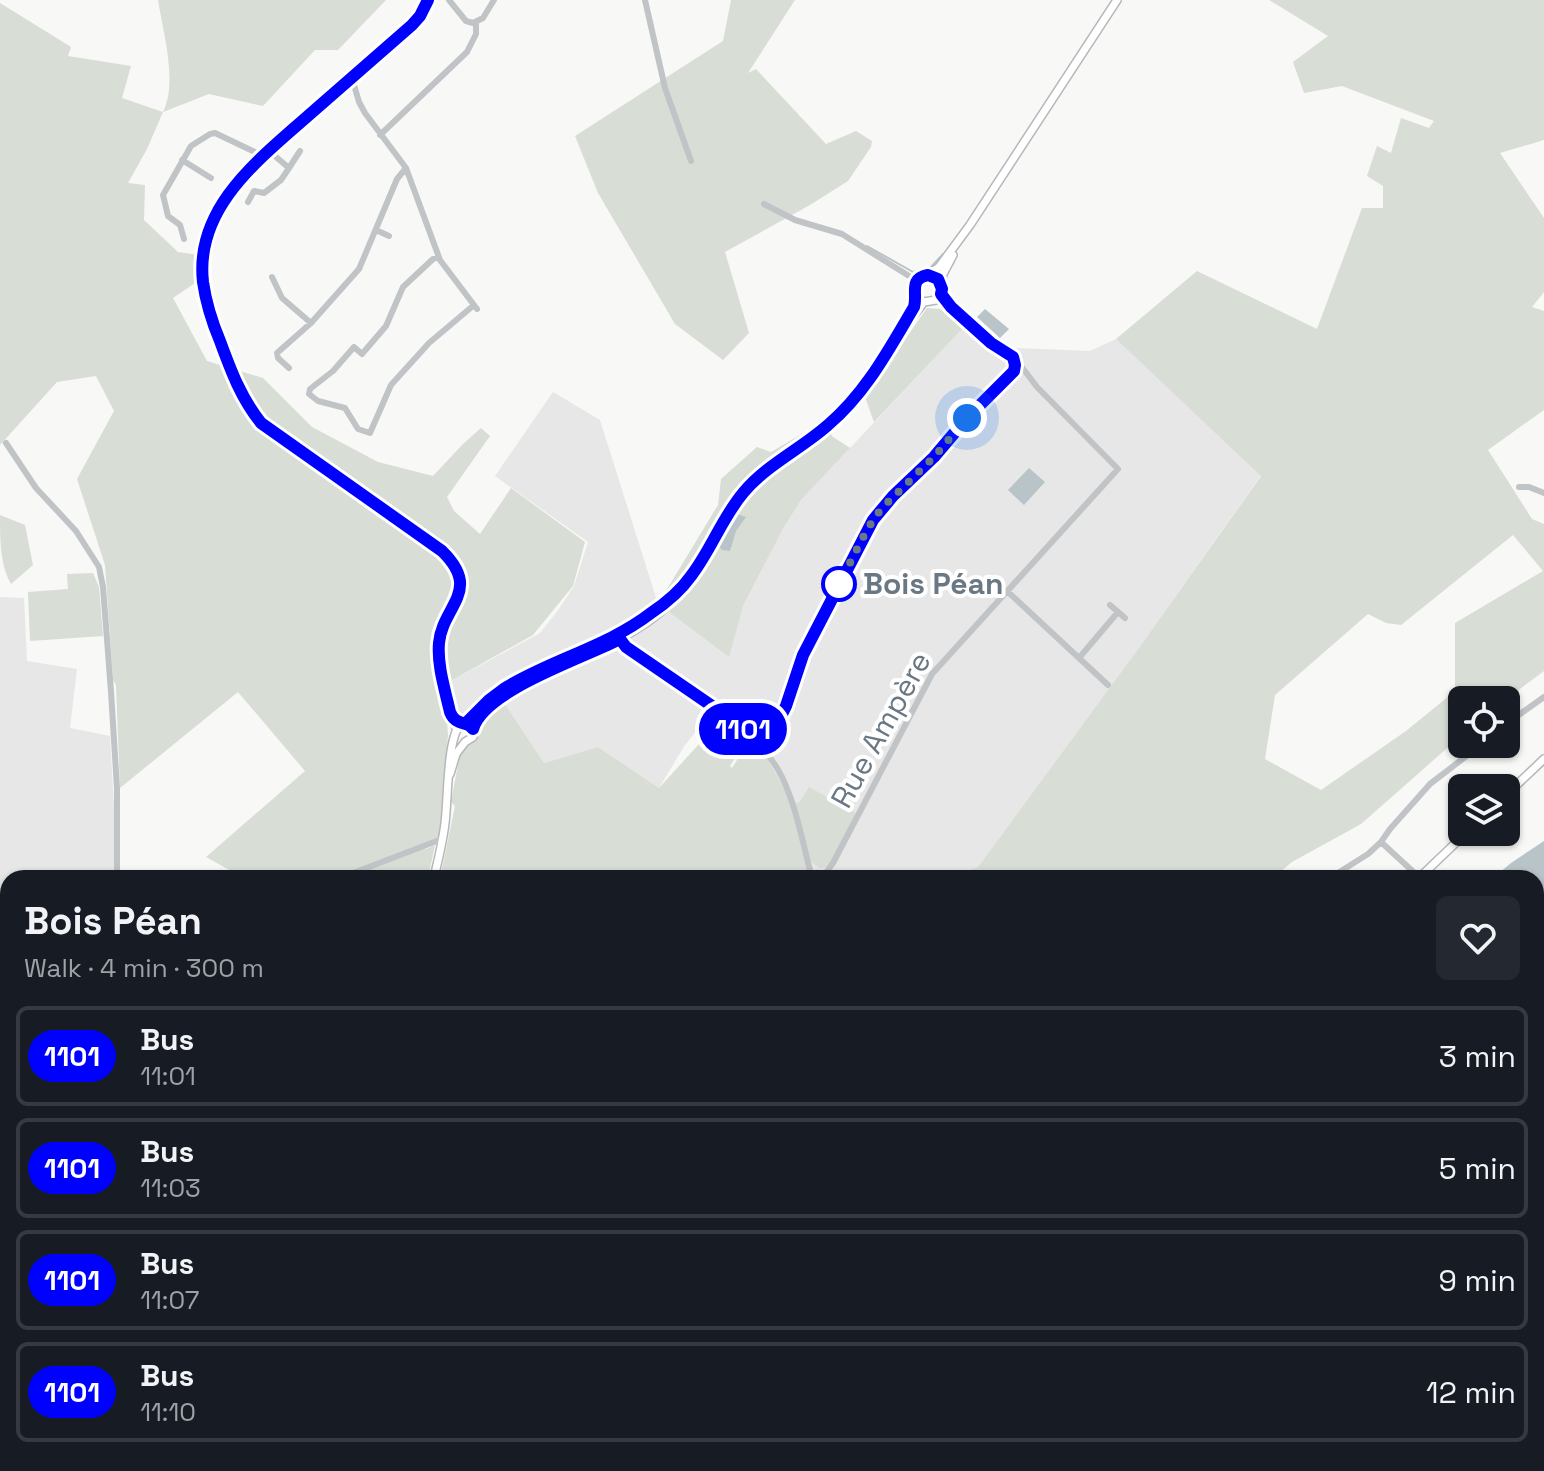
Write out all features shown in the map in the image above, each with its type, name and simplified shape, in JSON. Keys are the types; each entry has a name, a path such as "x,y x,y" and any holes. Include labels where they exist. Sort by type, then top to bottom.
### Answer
{"main road":[{"path":"888,351 914,307 917,281 939,267 970,225 1117,0"},
{"path":"450,774 456,754 465,742 472,739 477,719 486,709 514,688 619,637 672,599 690,578 744,491 840,414 865,385 924,302 939,293 943,274 970,225"},
{"path":"926,275 935,277 939,293"},
{"path":"916,297 924,302"},
{"path":"436,870 455,733 489,700 512,684 619,637"},
{"path":"463,724 473,729"},
{"path":"455,733 458,740 465,742"},
{"path":"1520,782 1544,759"},
{"path":"1427,870 1452,846"}],"street":[{"path":"428,0 412,25 243,175 224,201 207,239 203,280 213,323 241,395 261,423 442,551 454,565 460,590 441,631 439,649 455,733"},
{"path":"449,0 467,22 476,23 483,18 494,0"},
{"path":"645,0 658,63 691,161"},
{"path":"380,135 467,52 476,34 476,23"},
{"path":"352,78 360,105 406,168 439,257 476,307 429,343 391,385 371,432 367,433 358,429 343,407 318,401 309,390 333,371 354,347 362,354 386,326 403,287 439,257"},
{"path":"184,239 180,225 168,216 163,195 193,144 215,133 257,153 261,158"},
{"path":"269,151 289,168"},
{"path":"248,202 254,191 264,193 281,180 300,151"},
{"path":"182,160 211,178"},
{"path":"289,368 277,353 311,323 356,274 397,179 406,168"},
{"path":"764,204 795,220 842,234 917,281"},
{"path":"376,230 389,236"},
{"path":"272,277 280,297 311,323"},
{"path":"758,742 774,728 782,714 803,655 873,520 1014,371 1013,357 991,343 939,293"},
{"name":"Rue Ampère","path":"828,870 932,674 1118,469 1015,363"},
{"path":"6,443 36,488 76,531 99,567 111,692 117,870"},
{"path":"1519,487 1544,493"},
{"path":"1007,591 1108,685"},
{"path":"1110,605 1125,618"},
{"path":"1079,658 1118,612"},
{"path":"619,637 626,647 731,719 758,742 775,763 786,785 810,870"},
{"path":"1520,714 1544,697"},
{"path":"450,712 463,724"},
{"path":"1343,870 1381,842 1430,784 1464,758"},
{"path":"361,870 442,839"},
{"path":"1381,842 1411,870"}],"shaded area":[{"path":"158,0 386,0 338,50 315,50 263,106 209,94 163,112 169,72"},
{"path":"731,0 795,0 748,73 756,69 826,144 856,131 872,141 848,181 725,252 749,333 723,360 675,324 598,193 575,136 723,41"},
{"path":"1269,0 1544,0 1544,140 1500,153 1544,218 1544,292 1532,307 1544,311 1544,410 1488,450 1532,519 1544,524 1544,671 1520,689 1520,686 1455,686 1455,623 1543,571 1513,535 1401,625 1386,623 1368,614 1275,695 1265,759 1321,790 1406,731 1448,697 1448,747 1361,824 1282,870 970,870 978,867 1261,476 1116,339 1197,271 1317,329 1362,208 1383,208 1383,186 1367,176 1377,146 1391,153 1401,118 1429,128 1434,121 1342,86 1304,93 1293,62 1328,36"},
{"path":"0,3 71,47 68,56 131,66 122,98 163,112 128,183 145,185 144,220 178,252 199,255 195,283 173,298 207,361 263,378 312,427 378,462 433,476 481,428 490,436 447,497 454,511 480,534 511,488 585,542 573,586 533,635 449,682 458,717 445,711 448,735 441,825 439,837 424,850 435,845 430,870 230,870 206,857 305,771 238,692 120,788 116,685 113,680 105,565 77,479 114,411 96,376 57,382 0,445"},
{"path":"927,308 940,309 964,327 874,422 865,397"},
{"path":"985,309 1009,329 1000,338 977,317"},
{"path":"964,327 999,352 1013,348 1090,351 1116,339 1261,475 978,867 970,870 813,870 793,805 762,749 748,742 711,711 683,748 659,788 598,747 544,763 505,704 458,717 449,682 540,633 574,586 588,542 495,476 553,392 600,420 658,604 728,656 743,606 801,500"},
{"path":"825,425 833,437 850,448 801,500 784,527 743,606 729,657 658,604 718,505 721,479 757,447 771,452 812,428"},
{"path":"1029,468 1045,482 1024,505 1008,490"},
{"path":"737,514 746,517 736,531 730,551 722,550 719,540"},
{"path":"0,515 25,525 33,565 11,584 3,560"},
{"path":"93,573 99,587 103,636 30,641 28,592 68,589 67,574"},
{"path":"0,597 24,598 27,661 77,669 70,728 110,736 115,870 0,870"},
{"path":"505,704 544,763 598,747 659,788 699,744 715,756 709,749 716,739 737,755 730,766 732,768 748,742 762,749 793,804 800,802 809,787 856,813 830,864 820,868 811,862 814,870 442,870 455,806 451,802 460,754 478,735 487,718"},
{"path":"1544,841 1544,870 1503,870"}],"waterway":[{"path":"867,246 913,272 931,267 943,254"},
{"path":"954,262 946,279 949,297 971,320 1002,344"}],"bus line":[{"name":"1101","path":"428,0 412,25 261,158 232,188 218,211 207,239 203,280 207,305 232,376 246,404 261,423 442,551 454,565 460,590 441,631 439,654 450,712 461,724 473,729 486,709 514,688 620,639 626,647 731,719 758,742 778,722 803,655 873,520 1014,371 1015,360 951,307 941,294 938,279 928,275 920,278 915,283 914,307 857,395 828,425 744,491 690,578 676,593 627,630 505,688 467,722"}],"place":[{"name":"Bois Péan","path":"839,584"}],"route":[{"path":"839,584 881,509 934,457 967,418"}]}
